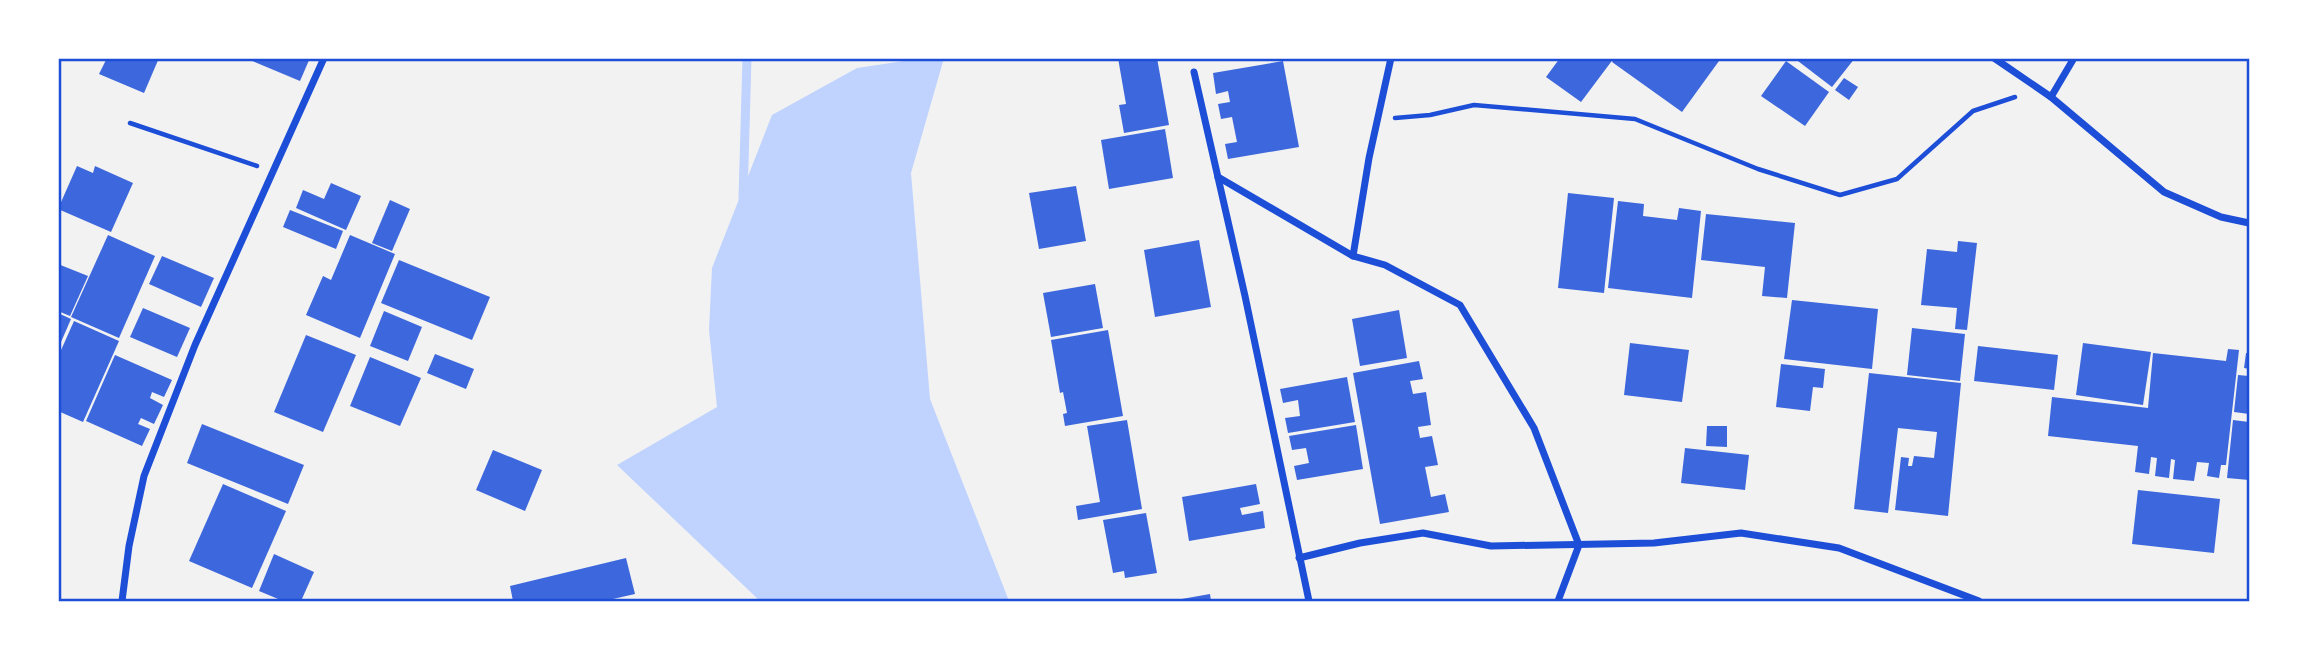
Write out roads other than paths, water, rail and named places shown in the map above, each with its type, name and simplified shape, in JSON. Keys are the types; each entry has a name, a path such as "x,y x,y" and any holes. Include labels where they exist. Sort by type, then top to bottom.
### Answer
{"street":[{"path":"122,601 129,546 144,476 195,345 324,58"},
{"path":"1353,256 1376,119 1391,58"},
{"path":"1994,58 2051,97 2164,192 2221,217 2249,223"},
{"path":"2051,97 2074,58"},
{"path":"1194,72 1308,601"},
{"path":"1218,177 1353,256 1385,265 1460,305 1534,428 1579,545 1558,601"},
{"path":"1298,558 1360,543 1423,533 1490,546 1654,543 1741,533 1839,548 1979,601"}],"water":[{"path":"924,58 944,58 911,173 930,399 1009,601 760,601 617,465 717,407 709,330 712,268 772,115 857,68"}],"waterway":[{"path":"743,199 747,58"}]}
